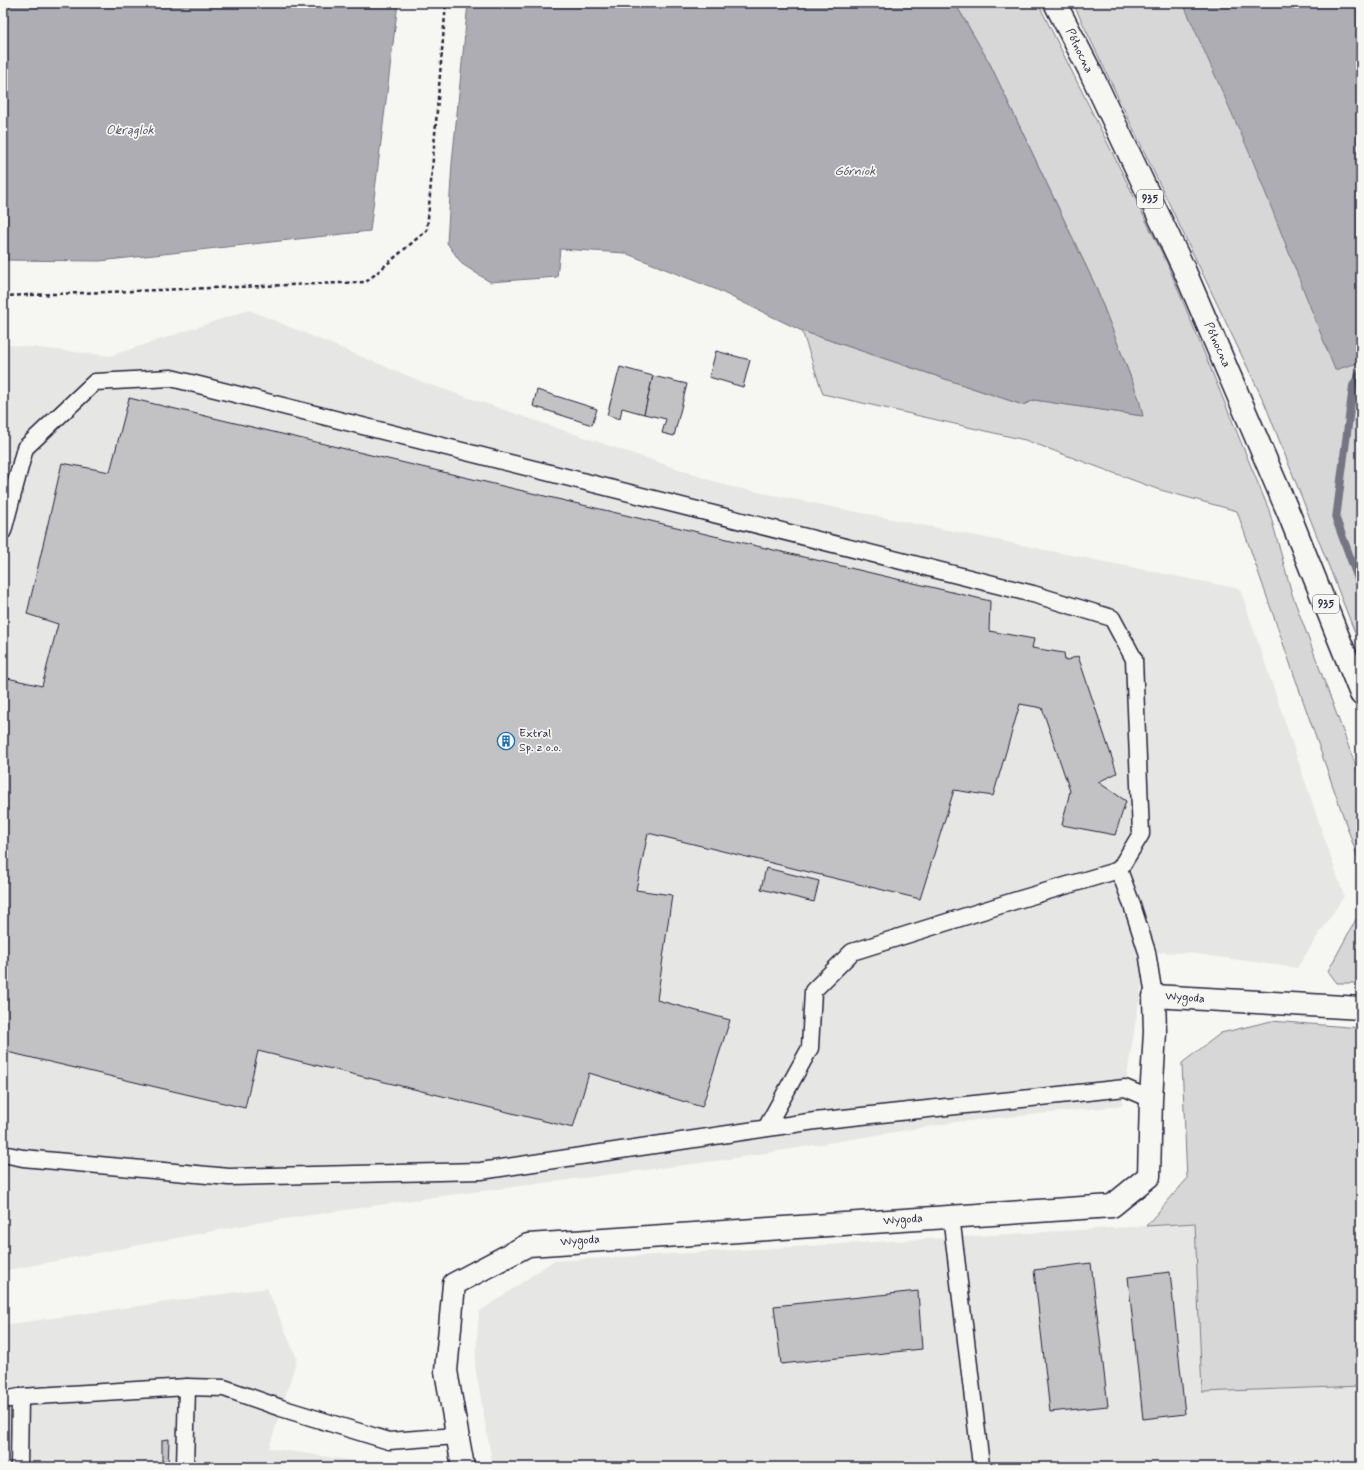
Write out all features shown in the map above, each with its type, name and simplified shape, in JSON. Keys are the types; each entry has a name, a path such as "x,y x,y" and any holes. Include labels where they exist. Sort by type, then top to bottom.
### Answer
{"street":[{"name":"Północna","path":"1055,3 1089,69 1183,267 1289,514 1361,694"},
{"name":"Wygoda","path":"463,1467 446,1372 454,1284 528,1244 1112,1206 1149,1176 1151,1099 1155,1032 1154,996 1361,1008"}],"lane":[{"path":"3,531 26,448 95,382 171,378 1025,592 1112,618 1134,659 1141,834 1119,870 852,952 814,991 810,1048 766,1128"},
{"path":"1119,870 1147,952 1154,996"},
{"path":"3,1154 23,1158 229,1177 481,1171 815,1121 1125,1088 1151,1099"},
{"path":"951,1216 981,1465"},
{"path":"185,1467 187,1387"},
{"path":"3,1400 20,1397 187,1387 224,1388 281,1408 389,1441 457,1436"},
{"path":"19,1467 20,1397"}],"path":[{"path":"3,296 366,282 427,230 446,3"}],"shaded area":[{"path":"955,3 1038,3 1167,263 1269,510 1292,594 1361,780 1361,867 1237,511 1157,489 1025,440 823,394 802,331 1023,405 1034,400 1142,416 1139,399 1095,285 990,64"},
{"path":"1073,3 1361,3 1361,648 1265,404"},
{"path":"249,310 425,383 728,486 1240,589 1344,896 1297,968 1189,953 1147,952 1122,1106 957,1122 723,1160 434,1197 250,1224 3,1271 3,344 110,356"},
{"path":"1361,910 1361,983 1337,983 1328,971"},
{"path":"1271,1021 1361,1028 1361,1386 1202,1392 1195,1223 1146,1226 1187,1179 1182,1063 1221,1033"},
{"path":"1195,1223 1202,1392 1361,1386 1361,1467 493,1467 475,1366 479,1312 553,1261"},
{"path":"267,1288 297,1359 269,1448 386,1466 428,1464 433,1467 3,1467 3,1325"}],"water":[{"name":"Okrąglok","path":"3,3 398,3 370,231 100,261 3,260"},
{"name":"Górniok","path":"468,3 955,3 990,64 1095,285 1139,399 1143,416 1034,400 1023,405 802,331 715,289 625,253 560,249 557,277 490,282 462,264 447,243 452,163"},
{"path":"1183,3 1361,3 1361,362 1335,370 1253,161"}],"building":[{"path":"716,351 750,360 743,387 709,377"},
{"path":"620,367 653,376 644,414 622,408 620,419 607,415"},
{"path":"653,376 687,384 674,436 662,433 666,419 644,414"},
{"path":"537,390 597,409 592,425 533,406"},
{"name":"Extral Sp. z o.o.","path":"129,398 990,601 989,631 1034,639 1032,648 1064,653 1065,661 1078,656 1117,773 1098,782 1126,801 1115,835 1062,825 1070,791 1042,708 1020,704 993,796 954,790 920,899 648,833 636,890 672,895 657,1000 730,1020 702,1107 589,1073 573,1128 258,1051 245,1108 3,1051 3,677 42,686 58,624 27,614 62,463 110,472"},
{"path":"766,868 819,881 814,902 761,889"},
{"path":"1091,1263 1108,1406 1050,1412 1034,1270"},
{"path":"1170,1272 1185,1414 1143,1419 1128,1277"},
{"path":"918,1291 922,1349 781,1364 774,1306"},
{"path":"169,1439 168,1467 162,1467 162,1440"}],"waterway":[{"path":"1361,371 1353,386 1336,519 1361,587"}],"place":[{"name":"Extral Sp. z o.o.","path":"506,741"}]}
